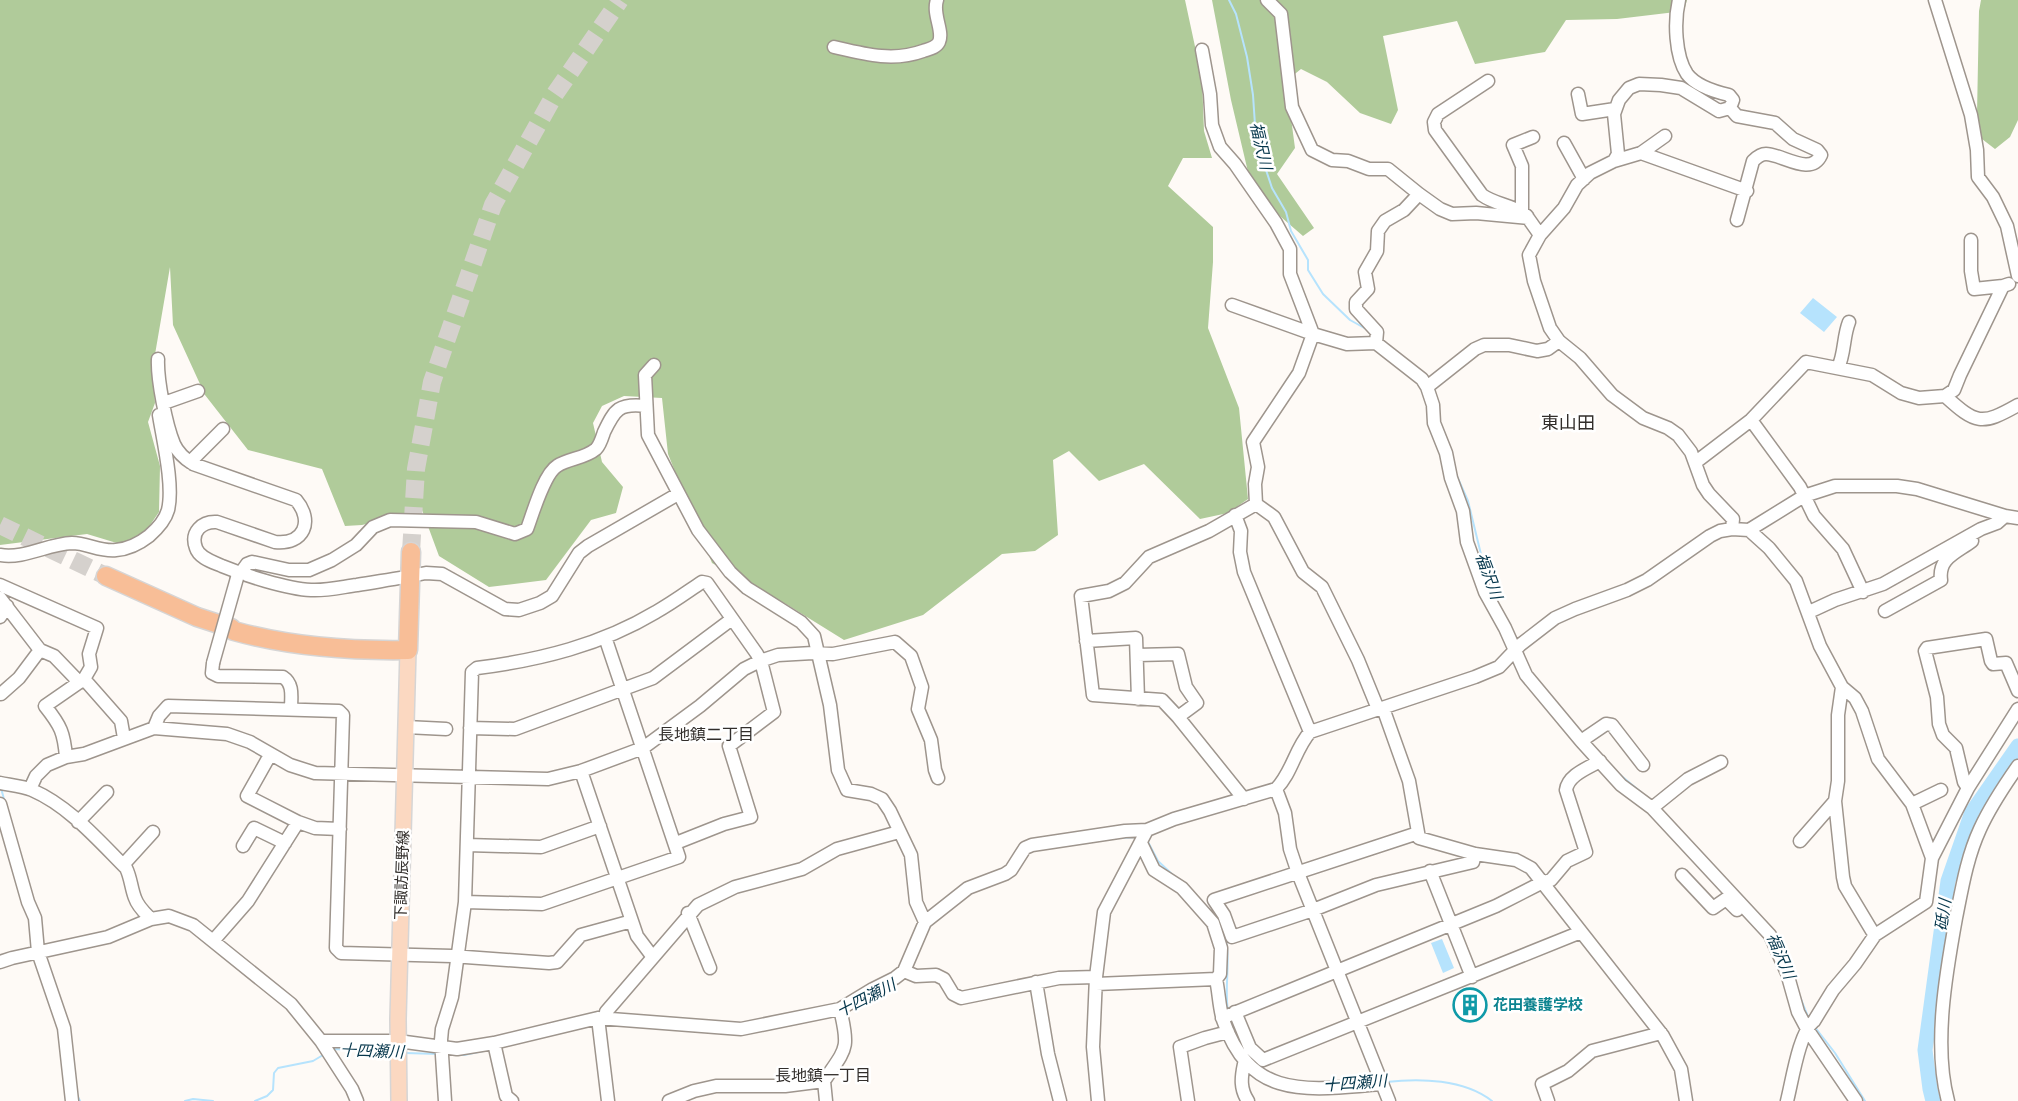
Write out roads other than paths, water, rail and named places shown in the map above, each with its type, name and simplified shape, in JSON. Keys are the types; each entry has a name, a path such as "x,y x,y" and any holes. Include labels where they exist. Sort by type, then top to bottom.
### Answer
{"highway":[{"path":"106,576 186,612 231,628 339,644 408,647 411,552"}],"main road":[{"name":"下諏訪辰野線","path":"399,1101 398,1041 408,647"}],"street":[{"path":"834,46 889,57 915,54 934,47 939,42 940,36 935,14 937,0"},
{"path":"1267,0 1281,14 1292,107 1312,150 1332,160 1348,161 1369,169 1388,169 1440,209 1452,214 1525,215"},
{"path":"1679,0 1675,17 1683,65 1688,76 1718,93 1729,95 1733,100 1730,108"},
{"path":"1935,0 1971,116 1977,150 1978,177 1993,197 2007,226 2018,278 2003,286 1974,289 1971,271 1971,240"},
{"path":"1202,50 1210,94 1212,125 1220,147 1235,164 1276,223 1290,249 1290,274 1313,334 1299,373 1253,442 1258,467 1255,484 1256,504"},
{"path":"1488,81 1438,114 1434,123 1435,130 1482,195 1492,202 1512,207 1525,215 1540,235"},
{"path":"1614,160 1618,154 1614,114 1629,88 1639,84 1682,88 1719,111 1730,108"},
{"path":"1578,94 1582,114 1616,109"},
{"path":"1730,108 1737,116 1775,123 1793,139 1817,150 1821,155 1815,162 1805,165 1768,154 1760,155 1753,160 1747,190 1737,220"},
{"path":"1525,215 1522,166 1513,145 1533,136"},
{"path":"1665,136 1641,153 1614,160 1590,173 1577,185 1564,208 1540,235 1529,255 1534,281 1550,328 1559,341 1580,358 1612,395 1643,418 1668,428 1678,435 1691,452 1709,495 1733,519 1732,529"},
{"path":"1564,143 1584,179"},
{"path":"1641,153 1747,190"},
{"path":"1376,343 1377,333 1356,309 1356,302 1368,289 1365,272 1377,251 1377,231 1385,221 1404,210 1419,194"},
{"path":"1696,462 1751,420 1806,362 1872,375 1900,393 1919,398 1945,396 1954,390 2003,286"},
{"path":"1232,305 1347,344 1376,343 1412,370 1427,387 1433,405 1434,423 1446,453 1451,478 1462,511 1467,542 1485,592 1505,628 1526,675 1621,785 1652,808 1770,935 1779,953 1798,1012 1810,1025 1856,1101"},
{"path":"1838,368 1843,357 1845,332 1849,322"},
{"path":"1427,387 1475,349 1484,345 1509,345 1538,351 1548,349 1559,341"},
{"path":"158,359 164,404 174,444 185,459 296,500 303,507 306,520 304,529 299,536 284,543 217,522 200,526 194,542 196,551 238,576 310,590 426,573 442,574 505,609 519,610 552,596 579,553 588,546 678,494"},
{"path":"654,365 645,375 648,435 698,530 730,572 747,588 801,622 814,636 830,705 838,770 847,790 871,794 882,799 890,811 910,855 916,902 925,922"},
{"path":"0,555 22,555 74,543 117,550 136,544 153,532 164,519 169,503 159,413 164,404 198,391"},
{"path":"1945,396 1967,416 1982,419 1998,416 2018,405"},
{"path":"291,709 291,688 283,677 218,676 212,673 238,576 247,564 252,562 289,570 309,570 332,561 356,545 373,527 390,520 477,522 515,534 527,529 549,475 557,466 587,455 598,447 613,413 620,406 630,404 646,406"},
{"path":"1751,420 1779,456 1814,516 1843,549 1863,592"},
{"path":"190,462 223,429"},
{"path":"321,1041 398,1041 457,1049 494,1043 602,1018 741,1029 840,1009 904,971 925,922 968,888 1011,870 1025,848 1032,844 1147,830 1174,819 1276,789 1286,779 1298,749 1310,732 1499,667 1555,618 1647,580 1720,531 1749,530 1804,496 1835,486 1897,486 1943,496 2007,519"},
{"path":"1244,799 1178,717 1161,700 1093,695 1081,596 1109,591 1125,582 1141,568 1149,557 1209,531 1256,504"},
{"path":"1256,504 1274,517 1303,572 1322,586 1380,709 1409,781 1419,838 1474,854 1516,860 1531,868 1661,1033 1681,1069 1686,1101"},
{"path":"1235,515 1241,531 1240,552 1244,572 1310,732"},
{"path":"1809,612 1835,600 1883,584 1981,529 2007,519"},
{"path":"1885,611 1941,580 1940,569 1943,561 2007,519"},
{"path":"1749,530 1769,549 1796,581 1820,646 1842,687 1854,698 1862,711 1878,759 1912,804 1932,858"},
{"path":"445,1101 442,1029 452,997 465,902 472,672 477,668 523,662 558,654 605,637 656,612 702,582 707,583 760,660 774,712 729,746 751,817 724,824 676,843"},
{"path":"0,585 97,628 89,654 91,668 82,680 45,706 60,725 64,735 66,757"},
{"path":"3,602 40,651 54,656 82,680 121,721 124,738"},
{"path":"0,617 3,602"},
{"path":"470,728 515,729 653,678 732,619"},
{"path":"465,902 542,904 679,857 605,637"},
{"path":"1086,641 1136,638 1138,699"},
{"path":"1968,788 1964,782 1956,748 1943,735 1939,724 1937,697 1925,651 1927,648 1986,639 1991,661 1993,664 2006,663 2018,691"},
{"path":"30,789 36,776 47,765 154,728 227,734 250,742 290,765 315,773 548,779 581,771 643,748 700,706 744,669 760,660 778,655 842,653 895,642 911,656 922,687 918,709 932,740 938,778"},
{"path":"2,694 19,678 40,651"},
{"path":"1137,655 1178,654 1186,687 1197,703 1178,717"},
{"path":"1842,687 1838,715 1838,781 1835,801 1845,886 1872,931"},
{"path":"154,728 159,716 168,706 339,711 343,715 336,948 340,952 549,963 557,962 581,935 632,921"},
{"path":"1787,1101 1810,1025 1833,990 1875,935 1926,902 1932,858 1968,788 2018,709"},
{"path":"1581,741 1605,724 1612,725 1643,765"},
{"path":"406,727 446,729"},
{"path":"270,755 247,796 298,822 315,828 340,829"},
{"path":"1222,1018 1496,906 1551,880 1567,861 1586,852 1566,790 1567,784 1574,776 1600,761"},
{"path":"1652,808 1688,779 1721,762"},
{"path":"1948,1101 1943,1080 1943,1010 1948,965 1962,889 1972,849 1980,829 2018,766"},
{"path":"581,771 637,936 652,956"},
{"path":"0,783 30,789 53,801 78,822 123,865 130,876 139,906 151,919"},
{"path":"1276,789 1285,813 1290,849 1298,873 1389,1101"},
{"path":"1912,804 1941,790"},
{"path":"78,822 107,792"},
{"path":"1800,841 1835,801"},
{"path":"0,804 28,902 36,918 38,952 63,1028 72,1101"},
{"path":"213,941 248,901 298,822"},
{"path":"467,845 541,847 600,826"},
{"path":"243,846 254,828 285,843"},
{"path":"1098,1101 1093,1047 1096,980 1104,912 1147,830"},
{"path":"123,865 153,832"},
{"path":"608,1101 602,1018 688,913 705,900 735,887 802,869 837,849 899,832"},
{"path":"1382,1084 1282,1089 1266,1083 1244,1064 1233,1048 1222,1018 1216,979 1220,974 1226,941 1224,915 1214,900 1418,833"},
{"path":"1141,843 1154,870 1182,888 1226,941"},
{"path":"1226,941 1376,885 1473,862 1474,854"},
{"path":"1430,872 1472,977"},
{"path":"1682,875 1713,908 1725,898 1741,915 1752,915"},
{"path":"688,913 710,968"},
{"path":"0,962 108,937 151,919 169,916 180,919 193,925 291,1004 321,1041 352,1089 357,1101"},
{"path":"1235,1012 1250,1048 1263,1060 1581,932"},
{"path":"904,971 916,976 936,975 944,979 953,994 961,998 1059,978 1216,979"},
{"path":"1036,982 1045,1038 1060,1101"},
{"path":"826,1101 824,1081 842,1056 845,1046 846,1033 840,1009"},
{"path":"1188,1101 1180,1047 1228,1032"},
{"path":"1548,1101 1542,1084 1568,1071 1592,1051 1661,1033"},
{"path":"494,1043 506,1099"},
{"path":"1244,1064 1241,1077 1243,1094 1248,1101"},
{"path":"669,1101 694,1091 716,1086 785,1086 824,1081"}],"water":[{"path":"1813,298 1837,317 1824,332 1800,313"},
{"path":"1442,939 1454,968 1443,973 1431,943"}],"waterway":[{"name":"福沢川","path":"1229,0 1236,14 1247,57 1253,95 1256,140 1272,188 1286,212 1291,231 1308,260 1308,270 1323,294 1350,320 1368,330"},
{"name":"福沢川","path":"1456,474 1468,501 1488,583"},
{"name":"砥川","path":"1933,1101 1925,1050 1948,881 1972,812 2018,746"},
{"name":"福沢川","path":"1619,774 1642,793"},
{"name":"十四瀬川","path":"1,788 5,803"},
{"name":"十四瀬川","path":"1119,838 1137,837"},
{"name":"十四瀬川","path":"1147,840 1158,861 1174,876"},
{"name":"十四瀬川","path":"1219,923 1224,933 1228,955 1228,1011"},
{"name":"福沢川","path":"1800,997 1809,1019"},
{"name":"福沢川","path":"1814,1026 1835,1053 1865,1101"},
{"name":"十四瀬川","path":"331,1051 333,1049 394,1052"},
{"name":"十四瀬川","path":"447,1054 464,1055 483,1051"},
{"name":"十四瀬川","path":"405,1053 439,1054"},
{"name":"十四瀬川","path":"255,1101 267,1096 273,1090 274,1073 278,1068 313,1061 323,1055"},
{"name":"十四瀬川","path":"1386,1082 1427,1080 1455,1084 1492,1101"},
{"name":"十四瀬川","path":"77,1095 80,1101"},
{"name":"十四瀬川","path":"185,1101 193,1099 213,1101"}],"tunnel":[{"path":"411,552 416,469 432,382 493,205 555,94 620,0"},
{"path":"0,525 106,576"}],"place":[{"name":"花田養護学校","path":"1470,1005"}],"district":[{"name":"東山田","path":"1568,422"},
{"name":"長地鎮二丁目","path":"706,734"},
{"name":"長地鎮一丁目","path":"823,1075"}]}
